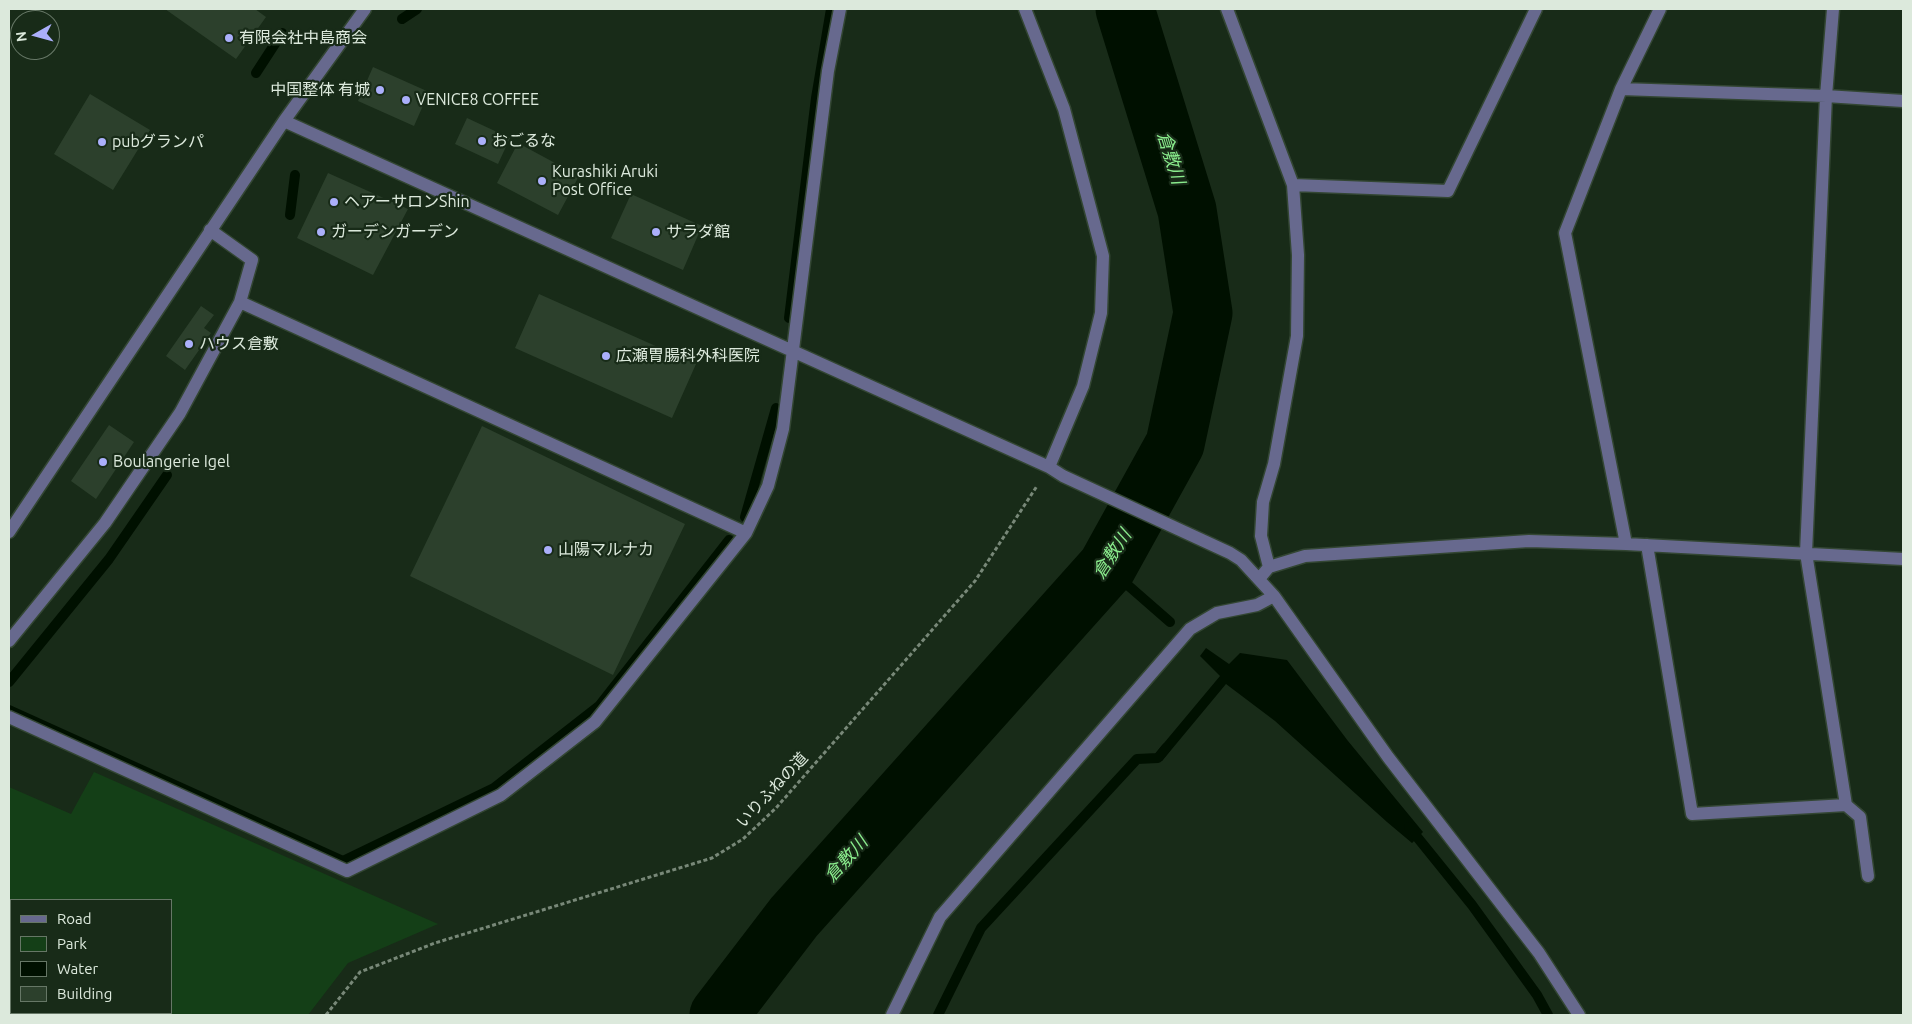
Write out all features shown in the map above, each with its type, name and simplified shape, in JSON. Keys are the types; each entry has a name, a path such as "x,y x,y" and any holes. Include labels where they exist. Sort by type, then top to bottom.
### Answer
{"street":[{"path":"9,532 13,518 284,121 365,9"},
{"path":"9,717 347,871 501,795 595,722 746,533 768,486 783,429 828,71 840,9"},
{"path":"1025,9 1064,109 1103,256 1101,313 1083,386 1049,468"},
{"path":"1227,9 1293,186 1298,255 1299,322 1288,394 1274,464 1263,502 1261,536 1269,567"},
{"path":"1293,186 1448,191 1536,9"},
{"path":"1626,544 1565,233 1621,89 1660,9"},
{"path":"1833,9 1826,96 1806,552 1846,806"},
{"path":"1621,89 1826,96 1903,101"},
{"path":"284,121 1049,468 1230,553 1241,560 1274,596 1388,757 1539,953 1579,1015"},
{"path":"9,641 105,523 155,451 180,413 240,302 252,260 210,230"},
{"path":"240,302 746,533"},
{"path":"1260,579 1269,567 1305,556 1530,541 1806,552 1903,558"},
{"path":"1647,545 1692,814 1846,806 1860,817 1868,876"},
{"path":"892,1015 940,917 1190,629 1217,613 1257,605 1274,596"}],"path":[{"name":"いりふねの道","path":"326,1015 360,972 435,942 712,858 743,839 776,808 975,581 1049,468"}],"green space":[{"path":"94,772 438,924 348,963 308,1015 9,1015 9,787 71,814"}],"water":[{"path":"1206,648 1229,664 1240,653 1287,660 1348,741 1423,832 1412,843 1275,721 1226,684 1162,761 1154,755 1220,676 1200,656"}],"building":[{"name":"有限会社中島商会","path":"165,9 255,9 266,17 236,59"},
{"path":"373,67 429,92 414,126 358,101"},
{"name":"pubグランパ","path":"90,94 150,130 113,190 54,154"},
{"name":"おごるな","path":"467,118 510,138 498,164 455,144"},
{"path":"518,143 579,176 558,215 497,183"},
{"path":"328,173 408,209 373,275 297,238"},
{"name":"サラダ館","path":"631,194 702,226 683,270 611,238"},
{"name":"広瀬胃腸科外科医院","path":"539,294 696,364 672,418 515,348"},
{"name":"ハウス倉敷","path":"201,306 214,315 204,328 211,333 185,370 166,356"},
{"name":"Boulangerie Igel","path":"109,425 134,442 96,499 71,481"},
{"name":"山陽マルナカ","path":"482,426 685,524 613,675 410,576"}],"waterway":[{"path":"402,19 417,9"},
{"path":"789,318 816,98 831,9"},
{"name":"倉敷川","path":"719,1015 794,917 1107,567 1175,444 1203,313 1187,210 1125,9"},
{"path":"256,73 282,33"},
{"path":"290,215 295,175"},
{"path":"745,517 776,408"},
{"path":"9,682 109,559 167,475"},
{"path":"9,710 343,861 494,788 599,706 729,540"},
{"path":"1107,567 1170,622"},
{"path":"938,1015 981,928 1137,759 1158,758 1166,748"},
{"path":"1409,827 1472,905 1537,995 1548,1015"}],"place":[{"name":"有限会社中島商会","path":"229,38"},
{"name":"中国整体 有城","path":"380,90"},
{"name":"VENICE8 COFFEE","path":"406,100"},
{"name":"おごるな","path":"482,141"},
{"name":"pubグランパ","path":"102,142"},
{"name":"Kurashiki Aruki Post Office","path":"542,181"},
{"name":"ヘアーサロンShin","path":"334,202"},
{"name":"ガーデンガーデン","path":"321,232"},
{"name":"サラダ館","path":"656,232"},
{"name":"ハウス倉敷","path":"189,344"},
{"name":"広瀬胃腸科外科医院","path":"606,356"},
{"name":"Boulangerie Igel","path":"103,462"},
{"name":"山陽マルナカ","path":"548,550"}]}
